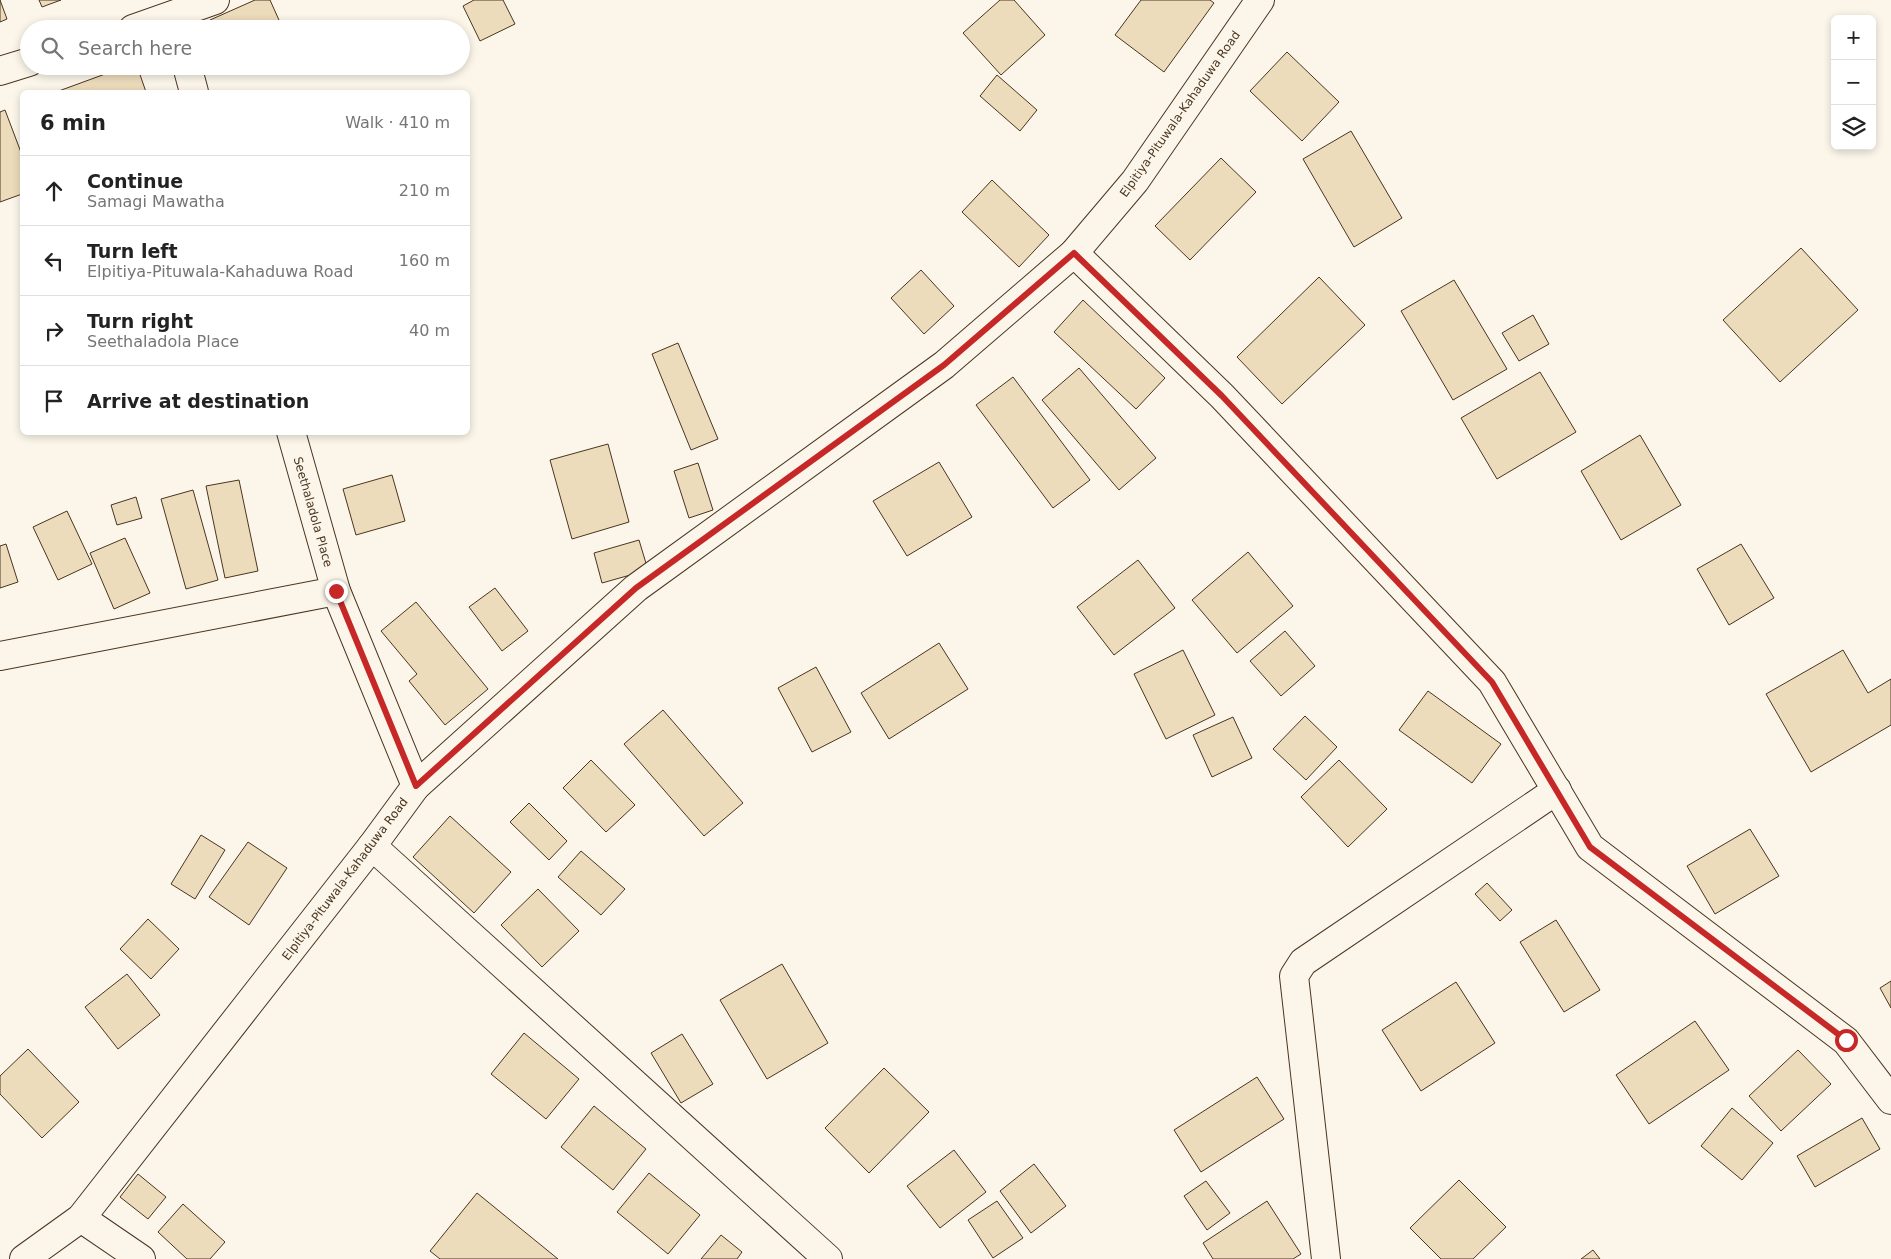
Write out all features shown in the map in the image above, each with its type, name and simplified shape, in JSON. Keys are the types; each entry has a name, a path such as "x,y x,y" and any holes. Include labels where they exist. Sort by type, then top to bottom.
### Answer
{"street":[{"path":"158,20 215,0"},
{"name":"Elpitiya-Pituwala-Kahaduwa Road","path":"24,1259 81,1218 372,846 416,786 636,588 944,365 1074,253 1135,181 1260,0"},
{"path":"0,71 20,65"},
{"path":"189,75 193,90"},
{"path":"1074,253 1222,396 1492,682 1590,847 1846,1040 1891,1100"},
{"name":"Seethaladola Place","path":"291,435 336,591 416,786"},
{"path":"0,656 336,591"},
{"path":"1326,1259 1294,976 1303,962 1557,790"},
{"path":"372,846 828,1259"},
{"path":"81,1218 141,1259"}],"building":[{"path":"0,0 7,19 0,22"},
{"path":"39,0 61,0 42,7"},
{"path":"255,0 270,0 279,20 210,20"},
{"path":"474,0 503,0 515,24 480,41 463,6"},
{"path":"1000,0 1014,0 1045,35 1001,75 963,33"},
{"path":"1141,0 1210,0 1214,3 1164,72 1115,35"},
{"path":"1287,52 1339,102 1302,141 1250,91"},
{"path":"102,75 140,75 145,90 61,90"},
{"path":"997,75 1037,110 1020,131 980,96"},
{"path":"5,110 20,150 20,195 0,202 0,112"},
{"path":"1351,131 1402,218 1354,247 1303,159"},
{"path":"1221,158 1256,192 1190,260 1155,226"},
{"path":"992,180 1049,235 1019,267 962,212"},
{"path":"1801,248 1858,310 1780,382 1723,320"},
{"path":"921,270 954,306 924,334 891,298"},
{"path":"1319,277 1365,325 1282,404 1237,357"},
{"path":"1454,280 1507,369 1453,400 1401,311"},
{"path":"1083,300 1165,378 1136,409 1054,332"},
{"path":"1533,315 1549,344 1519,361 1502,333"},
{"path":"678,343 718,439 691,450 652,354"},
{"path":"1079,368 1156,458 1119,490 1042,400"},
{"path":"1540,372 1576,432 1497,479 1461,418"},
{"path":"1013,377 1090,480 1053,508 976,405"},
{"path":"1640,435 1681,505 1621,540 1581,471"},
{"path":"608,444 629,522 572,539 550,460"},
{"path":"939,462 972,517 907,556 873,501"},
{"path":"698,463 713,510 689,518 674,471"},
{"path":"392,475 405,521 356,535 343,489"},
{"path":"239,480 258,571 225,578 206,486"},
{"path":"193,490 218,580 186,589 161,499"},
{"path":"136,497 142,518 117,525 111,505"},
{"path":"67,511 92,564 58,580 33,527"},
{"path":"125,538 150,593 114,609 90,553"},
{"path":"639,540 648,570 602,583 594,553"},
{"path":"6,544 18,582 0,588 0,546"},
{"path":"1741,544 1774,598 1729,625 1697,569"},
{"path":"1248,552 1293,606 1237,653 1192,600"},
{"path":"1138,560 1175,608 1114,655 1077,607"},
{"path":"495,588 528,631 502,651 469,607"},
{"path":"416,602 488,689 445,725 409,681 417,674 381,631"},
{"path":"1285,631 1315,666 1281,696 1250,661"},
{"path":"939,643 968,689 889,739 861,693"},
{"path":"1183,650 1215,715 1166,739 1134,674"},
{"path":"1843,650 1868,693 1891,679 1891,725 1811,772 1766,694"},
{"path":"816,667 851,732 812,752 778,688"},
{"path":"1428,691 1501,744 1472,783 1399,730"},
{"path":"663,710 743,803 704,836 624,744"},
{"path":"1305,716 1337,747 1306,780 1273,749"},
{"path":"1233,717 1252,758 1212,777 1193,735"},
{"path":"591,760 635,805 606,832 563,788"},
{"path":"1339,760 1387,809 1348,847 1301,797"},
{"path":"529,803 567,841 549,860 510,822"},
{"path":"450,816 511,872 474,913 413,857"},
{"path":"1750,829 1779,876 1715,914 1687,866"},
{"path":"201,835 225,850 195,899 171,884"},
{"path":"248,842 287,868 249,925 209,897"},
{"path":"581,851 625,889 601,915 558,877"},
{"path":"1487,883 1512,910 1500,921 1475,894"},
{"path":"538,889 579,931 542,967 501,925"},
{"path":"148,919 179,949 151,979 120,949"},
{"path":"1556,920 1600,990 1564,1012 1520,942"},
{"path":"782,964 828,1043 767,1079 720,1000"},
{"path":"127,974 160,1015 118,1049 85,1007"},
{"path":"1891,981 1891,1008 1880,988"},
{"path":"1456,982 1495,1043 1421,1091 1382,1030"},
{"path":"1695,1021 1729,1070 1649,1124 1616,1075"},
{"path":"524,1033 579,1079 546,1119 491,1074"},
{"path":"682,1034 713,1084 681,1103 651,1053"},
{"path":"28,1049 79,1102 42,1138 0,1094 0,1076"},
{"path":"1798,1050 1831,1084 1781,1131 1749,1096"},
{"path":"884,1068 929,1112 869,1173 825,1128"},
{"path":"1257,1077 1284,1119 1201,1172 1174,1130"},
{"path":"594,1106 646,1149 613,1190 561,1147"},
{"path":"1732,1108 1773,1143 1742,1180 1701,1146"},
{"path":"1862,1118 1880,1149 1815,1187 1797,1156"},
{"path":"954,1150 986,1192 940,1228 907,1186"},
{"path":"1034,1164 1066,1206 1031,1233 1000,1191"},
{"path":"649,1173 700,1215 668,1254 617,1212"},
{"path":"138,1174 166,1197 148,1219 120,1197"},
{"path":"1459,1180 1506,1227 1473,1259 1441,1259 1410,1228"},
{"path":"1206,1181 1230,1213 1207,1230 1184,1196"},
{"path":"477,1193 558,1259 440,1259 430,1251"},
{"path":"997,1201 1023,1238 993,1258 968,1220"},
{"path":"1267,1201 1301,1254 1293,1259 1213,1259 1203,1243"},
{"path":"183,1204 225,1242 210,1259 187,1259 158,1232"},
{"path":"721,1235 742,1252 737,1259 701,1259"},
{"path":"1593,1250 1600,1259 1581,1259"}],"route":[{"path":"336,591 416,786 636,588 944,365 1074,253 1222,396 1492,682 1590,847 1846,1040"}]}
